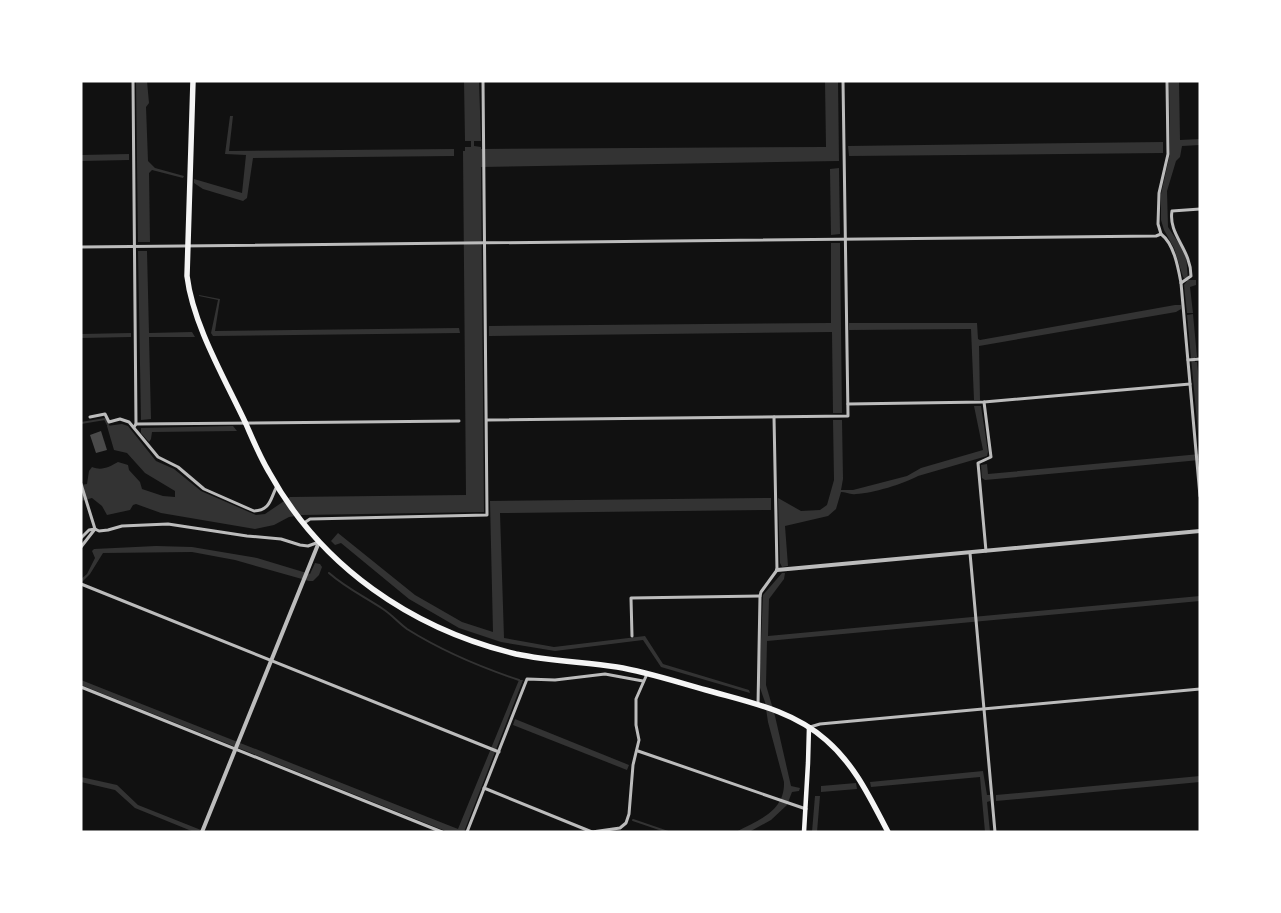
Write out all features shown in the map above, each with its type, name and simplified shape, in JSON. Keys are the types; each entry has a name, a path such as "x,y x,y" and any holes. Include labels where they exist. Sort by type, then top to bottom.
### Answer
{"highway":[{"path":"193,81 187,276 191,301 206,339 258,452 277,486 320,542 333,556 371,588 401,608 434,627 477,644 551,660 616,667 648,674 782,712 824,738 850,765 860,779 888,832"}],"main road":[{"path":"804,832 809,727"}],"street":[{"path":"133,81 135,425"},
{"path":"303,521 310,519 485,516 488,514 483,81"},
{"path":"487,420 848,416 843,81"},
{"path":"1167,81 1168,154 1159,192 1158,224 1161,234 1166,238 1172,249 1181,283 1200,496"},
{"path":"1181,283 1191,276 1191,271 1186,252 1172,228 1172,211 1200,208"},
{"path":"81,247 1161,234"},
{"path":"1189,360 1198,359"},
{"path":"848,404 984,402 1190,384"},
{"path":"984,402 992,457 978,463 986,551"},
{"path":"90,417 105,414 109,422 120,419 135,425 158,457 178,467 204,489 254,511 263,510 268,507 277,486"},
{"path":"758,705 760,596 777,570 774,417"},
{"path":"135,425 459,421"},
{"path":"81,484 95,529"},
{"path":"81,538 89,530 95,529 108,530 122,526 168,524 247,536 281,539 308,546 320,542"},
{"path":"81,546 95,529"},
{"path":"777,570 1200,531"},
{"path":"202,830 306,571 320,542"},
{"path":"970,553 995,832"},
{"path":"82,585 499,752"},
{"path":"632,636 632,598 760,596"},
{"path":"467,832 527,679 555,680 605,674 643,680"},
{"path":"484,788 592,832 620,828 626,823 629,814 634,765 638,751 636,699 643,680 648,674"},
{"path":"81,687 442,832"},
{"path":"809,727 820,724 1200,689"},
{"path":"638,751 806,809"}],"shaded area":[{"path":"136,81 147,81 149,103 146,107 148,161 155,168 184,176 183,178 152,170 149,173 150,242 138,242"},
{"path":"464,81 479,81 481,141 474,141 474,146 481,147 481,149 826,147 825,81 838,81 839,161 481,167 484,512 302,515 289,517 274,525 255,529 161,513 136,504 130,510 107,515 102,506 92,498 81,501 81,485 87,484 89,471 92,467 108,467 118,462 128,465 129,470 140,482 142,489 163,496 175,497 175,491 145,473 127,453 114,450 107,426 122,424 128,426 156,461 174,469 201,491 256,515 265,514 290,497 466,495 463,151 465,151 465,147 471,147 471,141 465,141"},
{"path":"1169,81 1179,81 1180,140 1200,139 1200,145 1182,146 1180,157 1176,161 1167,191 1168,227 1186,254 1188,280 1196,280 1196,285 1190,287 1193,313 1187,313 1184,285 1187,281 1183,277 1174,248 1161,220 1161,194 1170,153"},
{"path":"230,116 233,116 229,151 454,149 454,156 253,158 247,198 243,201 203,189 194,183 194,179 242,193 246,155 225,154"},
{"path":"1163,142 1163,153 849,156 848,146"},
{"path":"129,154 129,160 81,161 81,155"},
{"path":"839,168 840,234 831,235 830,169"},
{"path":"831,243 840,243 842,413 833,413 832,332 489,336 489,326 831,323"},
{"path":"138,251 147,251 149,333 192,332 195,337 149,337 151,419 141,420"},
{"path":"199,295 220,299 215,331 459,328 460,333 213,336 211,333 218,300"},
{"path":"1181,305 1181,309 1176,312 979,346 980,400 974,400 971,329 849,330 849,323 977,323 978,339 980,340"},
{"path":"1193,314 1197,357 1195,357 1195,362 1197,362 1200,391 1200,454 1187,315"},
{"path":"131,333 131,337 81,338 81,334"},
{"path":"974,406 981,406 987,456 918,476 880,490 854,494 841,492 836,509 828,516 785,526 788,566 782,567 780,563 778,498 801,511 820,510 827,505 834,480 833,420 842,420 843,479 841,490 853,490 907,476 921,468 983,450"},
{"path":"233,426 237,431 152,432 149,442 141,433 141,428"},
{"path":"1200,454 1200,460 985,480 982,478 981,465 987,464 988,474"},
{"path":"771,498 771,510 500,513 504,638 554,647 645,636 663,664 749,690 750,693 661,667 643,640 555,651 501,642 459,628 409,599 341,543 335,545 331,541 338,533 415,595 462,622 493,632 490,501"},
{"path":"156,546 192,547 257,558 310,574 315,563 320,564 322,567 319,575 313,581 309,581 235,560 192,552 103,553 90,574 81,583 81,579 87,574 95,558 92,551 94,549"},
{"path":"782,573 785,573 784,579 769,599 768,636 1200,596 1200,601 767,641 766,685 791,786 800,788 799,791 792,792 787,805 771,820 749,832 736,832 769,814 780,801 783,792 784,782 768,722 765,702 759,685 763,595"},
{"path":"81,680 458,829 519,680 523,680 464,832 448,832 81,685"},
{"path":"515,719 629,765 627,770 513,725"},
{"path":"983,771 987,795 990,795 990,801 987,802 990,832 985,832 980,777 871,787 870,782"},
{"path":"1200,776 1200,782 996,801 996,795"},
{"path":"81,777 117,785 138,805 206,832 194,832 135,808 115,790 81,782"},
{"path":"856,783 857,789 821,792 821,786"},
{"path":"815,796 820,796 817,832 812,832"}],"building":[{"path":"101,431 107,450 96,453 90,435"}],"waterway":[{"path":"81,423 105,419 109,427"},
{"path":"329,573 383,609 420,637 462,658 519,680"},
{"path":"633,820 668,832"}]}
